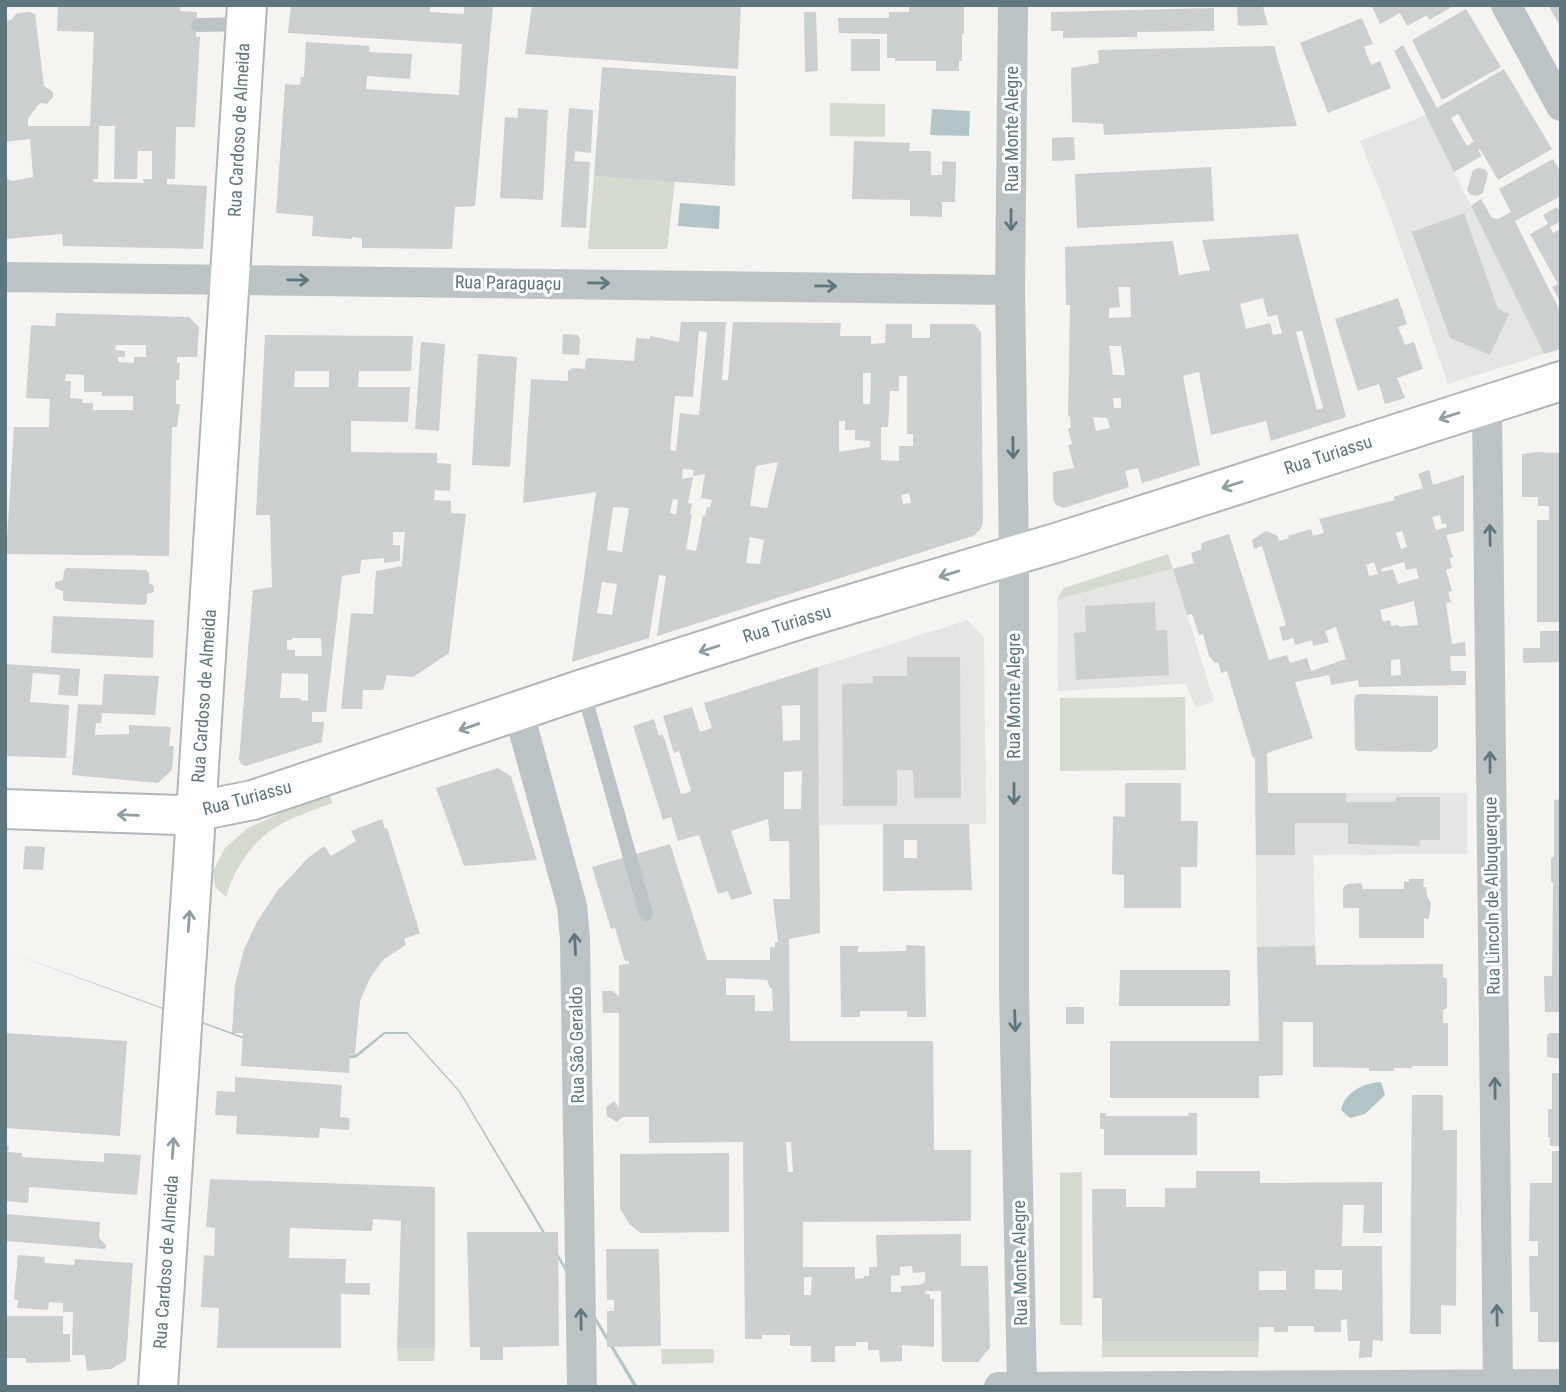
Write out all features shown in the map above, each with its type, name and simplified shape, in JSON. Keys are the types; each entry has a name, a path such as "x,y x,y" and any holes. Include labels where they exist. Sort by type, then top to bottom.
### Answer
{"street":[{"name":"Rua Monte Alegre","path":"1013,5 1010,290 1014,554 1014,1386"},
{"path":"1506,5 1561,106"},
{"name":"Rua Cardoso de Almeida","path":"158,1387 197,813 246,15"},
{"name":"Rua Paraguaçu","path":"5,277 1010,290"},
{"name":"Rua Turiassu","path":"5,809 154,816 197,813 253,800 583,688 1062,541 1561,381"},
{"name":"Rua Lincoln de Albuquerque","path":"1487,404 1498,1385"},
{"name":"Rua São Geraldo","path":"518,710 572,906 575,938 583,1387"},
{"path":"1014,1386 1561,1384"}],"lane":[{"path":"198,25 246,15"},
{"path":"583,688 646,914"}],"shaded area":[{"path":"830,103 885,104 885,137 830,136"},
{"path":"932,109 970,111 969,136 930,135"},
{"path":"1426,115 1544,354 1448,384 1388,210 1360,141"},
{"path":"594,176 675,181 667,249 588,249"},
{"path":"680,203 720,206 719,229 678,226"},
{"path":"1168,554 1173,569 1057,599 1064,588"},
{"path":"1173,569 1214,701 1196,708 1186,684 1058,691 1057,599 1064,588 1095,578 1097,589"},
{"path":"968,620 984,638 986,824 820,825 818,667"},
{"path":"1185,697 1186,770 1060,771 1060,698"},
{"path":"329,791 332,803 283,823 251,848 233,877 226,897 215,887 213,871 225,848 248,828"},
{"path":"1255,793 1467,793 1467,854 1313,855 1316,965 1257,965"},
{"path":"5,951 300,1057 355,1055 384,1032 407,1032 460,1091 638,1387 634,1387 459,1092 407,1034 385,1034 356,1058 299,1059"},
{"path":"1381,1082 1385,1095 1365,1114 1350,1118 1341,1110 1351,1093 1368,1084"},
{"path":"1082,1172 1082,1325 1060,1325 1060,1173"},
{"path":"1102,1341 1259,1341 1258,1357 1102,1357"},
{"path":"397,1348 435,1348 434,1361 398,1361"},
{"path":"661,1349 714,1349 714,1363 662,1364"}],"building":[{"path":"58,5 181,5 180,11 197,12 196,37 200,37 195,127 176,127 175,179 167,179 167,184 207,186 203,249 63,246 62,234 5,239 5,178 13,181 33,177 30,137 5,142 5,21 11,20 17,13 35,14 44,86 53,92 53,97 47,104 40,103 28,118 28,126 90,126 94,32 57,31","holes":["99,126 115,126 114,179 137,179 138,151 152,151 152,179 143,179 144,183 94,182 93,179 98,179"]},
{"path":"291,5 431,5 430,12 464,14 464,5 493,5 475,206 455,207 452,249 362,248 362,238 312,236 313,216 276,213 285,84 300,85 301,77 304,77 306,42 370,46 369,52 412,54 410,79 367,76 366,89 459,95 462,44 288,33"},
{"path":"532,5 741,5 738,69 525,54"},
{"path":"909,5 964,5 962,61 959,61 959,71 936,71 936,61 895,61 895,58 887,58 887,34 839,33 838,18 889,18 889,12 909,12"},
{"path":"1371,5 1455,5 1429,20 1427,15 1407,26 1400,13 1380,24"},
{"path":"1548,5 1561,5 1561,23 1559,24"},
{"path":"1237,7 1263,7 1268,25 1238,26"},
{"path":"1214,8 1214,31 1137,32 1137,37 1063,38 1063,31 1051,31 1051,12"},
{"path":"1466,9 1501,67 1442,100 1412,40"},
{"path":"804,12 816,12 818,71 805,72"},
{"path":"1362,18 1373,44 1364,47 1371,65 1380,61 1391,88 1328,113 1300,43"},
{"path":"851,39 880,39 880,71 851,71"},
{"path":"1403,45 1437,108 1504,69 1552,149 1498,180 1480,149 1478,150 1482,156 1454,172 1394,51","holes":["1458,114 1474,142 1467,146 1451,118"]},
{"path":"1274,46 1297,126 1104,135 1103,124 1072,122 1071,68 1099,63 1098,50"},
{"path":"602,67 736,76 735,186 594,176"},
{"path":"518,108 548,110 543,200 500,198 505,117 518,118"},
{"path":"569,108 593,110 591,153 575,151 574,161 590,162 586,228 561,227"},
{"path":"1074,137 1075,160 1052,161 1052,138"},
{"path":"854,141 910,143 909,151 931,151 931,175 942,175 942,161 956,162 955,202 942,202 942,217 910,216 910,200 852,199"},
{"path":"1553,159 1561,173 1561,196 1515,221 1561,313 1561,349 1544,354 1471,206 1481,199 1492,218 1498,219 1511,212 1499,189"},
{"path":"1211,167 1214,221 1077,228 1075,174"},
{"path":"1485,169 1488,174 1483,193 1470,195 1467,190 1473,170"},
{"path":"1557,207 1561,221 1550,227 1553,233 1561,229 1561,303 1552,287 1558,284 1530,234 1548,224 1543,215"},
{"path":"1464,213 1498,309 1509,314 1490,355 1450,338 1412,232"},
{"path":"1298,234 1346,417 1271,441 1266,421 1211,435 1199,372 1183,376 1200,465 1142,483 1138,468 1125,471 1129,487 1064,508 1056,505 1053,499 1053,472 1074,468 1068,445 1072,444 1068,428 1071,428 1068,416 1070,305 1066,305 1065,247 1173,241 1179,275 1210,270 1202,240","holes":["1118,287 1130,287 1131,317 1109,318 1109,308 1120,307","1263,298 1268,317 1277,315 1282,333 1273,335 1270,323 1246,329 1240,304","1302,330 1323,408 1317,410 1296,332","1109,346 1121,346 1125,375 1113,375","1113,398 1121,398 1121,408 1114,408","1093,417 1107,418 1110,428 1096,431"]},
{"path":"1398,298 1407,324 1398,327 1405,345 1414,342 1423,369 1397,378 1405,398 1385,404 1379,384 1358,391 1335,319"},
{"path":"56,313 189,317 199,327 197,357 177,357 177,363 180,363 179,380 176,380 176,404 180,404 177,427 172,427 169,556 6,554 14,427 49,427 50,399 26,398 31,325 55,326","holes":["116,345 146,345 146,357 134,357 134,363 118,362 118,357 125,357 125,351 115,350","66,374 84,375 84,392 102,392 102,396 133,396 133,410 93,410 93,403 82,403 83,399 70,398 71,381 65,381"]},
{"path":"681,322 726,322 722,380 728,380 733,322 841,323 840,336 871,336 871,344 885,343 886,324 912,324 912,338 930,338 930,324 974,324 981,332 983,523 980,530 973,536 657,636 666,576 659,575 649,638 572,662 596,492 523,503 531,379 568,381 568,371 572,368 585,369 588,358 634,361 636,338 650,339 650,336 679,342","holes":["699,331 707,332 699,415 680,413 676,451 670,450 675,396 693,397","863,373 871,373 870,404 863,404","899,376 907,376 907,434 913,434 913,446 899,446 899,461 881,460 881,427 888,427 890,391 899,391","839,421 845,421 845,430 855,430 855,440 870,441 870,447 839,452","778,462 767,508 750,506 756,466","683,469 694,470 693,476 705,474 701,498 712,500 703,516 696,551 686,549 692,514 692,504 688,503 693,477 682,479","909,493 911,503 903,504 901,495","673,499 678,500 676,515 670,513","613,507 629,508 622,552 607,550","750,537 764,540 760,564 746,563","602,582 617,584 612,615 597,613"]},
{"path":"563,334 577,335 580,338 579,355 562,354"},
{"path":"265,335 413,336 411,371 359,371 358,387 410,387 408,422 351,421 351,452 437,453 437,463 451,464 450,491 435,490 434,500 451,501 451,513 466,514 449,653 413,677 387,675 383,690 363,690 362,709 341,709 351,613 373,614 376,571 402,566 405,532 393,532 393,545 400,545 400,561 384,563 384,558 361,560 360,573 342,576 326,712 312,712 312,722 324,722 322,742 246,766 239,760 253,590 272,587 270,515 256,515","holes":["295,371 329,371 329,387 294,387","321,638 322,656 295,656 295,650 287,650 287,640","282,673 308,674 308,701 300,698 280,698"]},
{"path":"421,342 445,344 439,431 415,429"},
{"path":"478,354 517,357 510,467 472,465"},
{"path":"1561,453 1561,622 1537,622 1537,520 1549,520 1549,506 1538,506 1538,497 1522,497 1522,454"},
{"path":"1429,470 1433,485 1464,475 1464,531 1446,535 1453,557 1449,558 1452,568 1446,570 1452,591 1448,592 1451,602 1446,603 1452,644 1465,642 1466,656 1450,656 1451,671 1466,671 1466,685 1359,687 1358,680 1331,685 1329,675 1295,682 1313,738 1267,753 1268,793 1346,793 1346,802 1396,802 1396,797 1440,797 1440,840 1420,840 1420,846 1348,844 1348,823 1295,823 1295,855 1256,855 1255,757 1253,758 1227,671 1221,673 1218,662 1215,663 1209,656 1203,634 1199,635 1192,614 1187,615 1173,569 1194,563 1191,553 1202,549 1201,543 1229,534 1269,660 1287,655 1290,663 1307,658 1311,671 1346,659 1336,627 1325,631 1329,642 1322,644 1313,646 1312,640 1295,645 1293,638 1283,641 1279,627 1286,625 1262,546 1254,549 1252,540 1266,531 1278,536 1279,541 1311,529 1313,536 1324,533 1319,519 1395,500 1393,497 1423,488 1418,474","holes":["1440,515 1442,524 1445,523 1447,527 1436,530 1432,517","1402,531 1407,547 1401,549 1396,533","1374,562 1378,574 1369,576 1366,565","1404,562 1406,570 1416,568 1419,578 1398,584 1393,569 1382,572 1381,569","1414,601 1418,625 1399,627 1391,626 1390,620 1383,622 1380,610","1400,659 1401,675 1391,676 1391,660"]},
{"path":"67,568 146,570 154,592 147,594 147,602 144,605 65,601 63,591 55,588 55,582 63,580"},
{"path":"1155,602 1156,630 1167,630 1169,675 1076,680 1074,633 1086,632 1085,606"},
{"path":"53,616 154,620 153,658 51,653"},
{"path":"1540,631 1561,631 1561,662 1523,663 1523,648 1540,648"},
{"path":"907,657 960,657 961,798 914,798 913,770 897,770 897,806 843,806 842,684 873,683 873,676 907,676"},
{"path":"5,664 80,669 78,696 58,695 60,675 33,673 30,702 69,705 66,758 5,756"},
{"path":"818,667 820,933 789,939 790,1041 933,1041 934,1150 971,1150 971,1221 803,1222 803,1267 855,1267 855,1279 864,1278 869,1276 869,1267 877,1267 876,1235 961,1234 961,1266 988,1266 990,1348 978,1362 942,1362 941,1291 926,1291 925,1294 930,1294 930,1299 934,1299 934,1347 902,1345 902,1361 880,1362 879,1350 868,1350 868,1342 856,1342 856,1346 835,1346 835,1362 811,1362 811,1346 790,1346 790,1335 762,1335 762,1339 745,1339 743,1142 649,1143 649,1117 623,1117 617,1122 607,1116 606,1107 614,1101 619,1108 619,1013 603,1013 602,991 612,991 619,996 619,965 629,964 629,961 625,961 615,928 611,929 592,867 670,844 707,960 770,960 770,947 775,947 775,942 778,942 773,899 790,899 789,841 770,841 768,819 731,831 752,894 731,900 728,891 718,894 699,835 678,841 671,817 663,820 633,726 654,719 659,736 662,734 665,740 681,794 686,793 691,791 679,751 674,753 663,716 692,707 700,732 712,728 704,703","holes":["800,705 800,740 783,741 782,706","802,771 801,809 784,809 784,772","726,978 767,980 772,988 773,1011 755,1011 755,995 726,995","786,1142 791,1142 793,1172 788,1172","912,1266 913,1273 925,1272 925,1282 901,1286 901,1292 891,1292 891,1276 900,1275 900,1267","804,1277 812,1277 811,1295 804,1295"]},
{"path":"104,674 159,676 155,715 102,713 101,723 96,723 95,735 129,734 129,725 171,727 169,746 174,746 172,770 158,783 72,775 78,704 102,705"},
{"path":"1356,695 1438,696 1438,747 1431,752 1355,749 1354,700"},
{"path":"498,768 511,776 537,860 464,866 436,788"},
{"path":"1125,783 1181,783 1181,821 1198,821 1197,867 1181,867 1181,908 1124,908 1124,875 1112,874 1113,816 1125,817"},
{"path":"1561,799 1561,1012 1545,1012 1544,976 1552,976 1551,859 1554,856 1554,800"},
{"path":"382,819 420,933 404,939 406,945 384,959 370,978 360,1001 355,1055 350,1054 349,1073 241,1066 243,1033 232,1033 235,985 244,949 257,922 278,890 308,858 324,846 331,856 356,841 351,831"},
{"path":"883,824 969,824 972,890 883,891","holes":["904,840 917,840 917,858 904,858"]},
{"path":"25,846 45,847 43,870 23,869"},
{"path":"1409,879 1424,879 1423,887 1426,887 1431,903 1429,919 1424,918 1424,938 1359,938 1359,908 1343,908 1343,888 1347,884 1361,883 1363,889 1404,889 1404,881 1409,882"},
{"path":"906,945 925,946 926,1017 907,1017 907,1011 860,1011 860,1017 841,1017 840,946 858,946 858,952 906,951"},
{"path":"1315,946 1316,965 1443,964 1443,977 1447,979 1447,1008 1443,1010 1443,1023 1448,1023 1448,1066 1412,1066 1394,1068 1394,1071 1313,1067 1313,1022 1283,1022 1283,1075 1259,1076 1259,1098 1110,1098 1110,1041 1259,1041 1257,947"},
{"path":"1120,970 1230,970 1230,1006 1119,1006"},
{"path":"1066,1007 1084,1007 1084,1024 1066,1024"},
{"path":"5,1033 127,1041 120,1136 5,1128"},
{"path":"1549,1033 1561,1033 1561,1059 1547,1057"},
{"path":"1552,1073 1561,1073 1560,1146 1550,1146 1548,1137 1548,1109 1552,1109"},
{"path":"235,1077 342,1085 340,1117 350,1118 349,1130 320,1128 319,1138 236,1134 237,1116 215,1115 217,1091 235,1092"},
{"path":"1412,1095 1443,1095 1443,1130 1457,1130 1456,1306 1441,1305 1441,1334 1410,1334"},
{"path":"1100,1113 1106,1113 1106,1116 1189,1116 1188,1113 1197,1113 1197,1155 1104,1155 1104,1129 1100,1129"},
{"path":"5,1146 9,1146 8,1152 22,1153 22,1157 104,1162 104,1153 141,1155 137,1195 29,1187 28,1203 5,1201"},
{"path":"1552,1151 1561,1151 1561,1342 1538,1342 1538,1312 1530,1312 1529,1256 1538,1256 1538,1241 1529,1241 1530,1183 1552,1183"},
{"path":"729,1153 729,1232 641,1233 630,1225 620,1209 620,1154"},
{"path":"1196,1171 1260,1171 1260,1183 1382,1182 1382,1233 1363,1233 1364,1205 1343,1205 1342,1246 1382,1246 1383,1341 1373,1340 1372,1357 1359,1358 1360,1341 1348,1341 1347,1319 1341,1320 1341,1332 1314,1332 1314,1326 1288,1326 1288,1332 1274,1332 1274,1327 1259,1327 1259,1341 1102,1341 1102,1298 1093,1298 1092,1189 1126,1189 1126,1207 1165,1207 1165,1188 1196,1188","holes":["1315,1270 1342,1270 1342,1290 1315,1289","1259,1271 1286,1271 1286,1290 1259,1290"]},
{"path":"210,1179 435,1187 435,1348 397,1348 401,1221 373,1219 372,1231 290,1228 289,1258 346,1259 345,1283 370,1283 370,1295 341,1294 341,1348 217,1348 219,1308 201,1307 204,1255 214,1256 215,1228 206,1227"},
{"path":"5,1214 100,1222 99,1238 106,1245 105,1249 5,1241"},
{"path":"467,1232 558,1232 559,1346 503,1347 503,1360 480,1360 480,1347 470,1347"},
{"path":"606,1249 659,1249 661,1346 607,1347 607,1311 614,1311 614,1300 607,1300"},
{"path":"18,1255 45,1257 44,1263 74,1265 75,1259 133,1263 126,1360 111,1369 87,1371 85,1355 72,1355 73,1312 63,1312 63,1303 49,1302 48,1310 17,1308 18,1300 14,1299"},
{"path":"5,1316 63,1316 63,1334 70,1334 70,1362 26,1363 26,1358 7,1358"}]}
